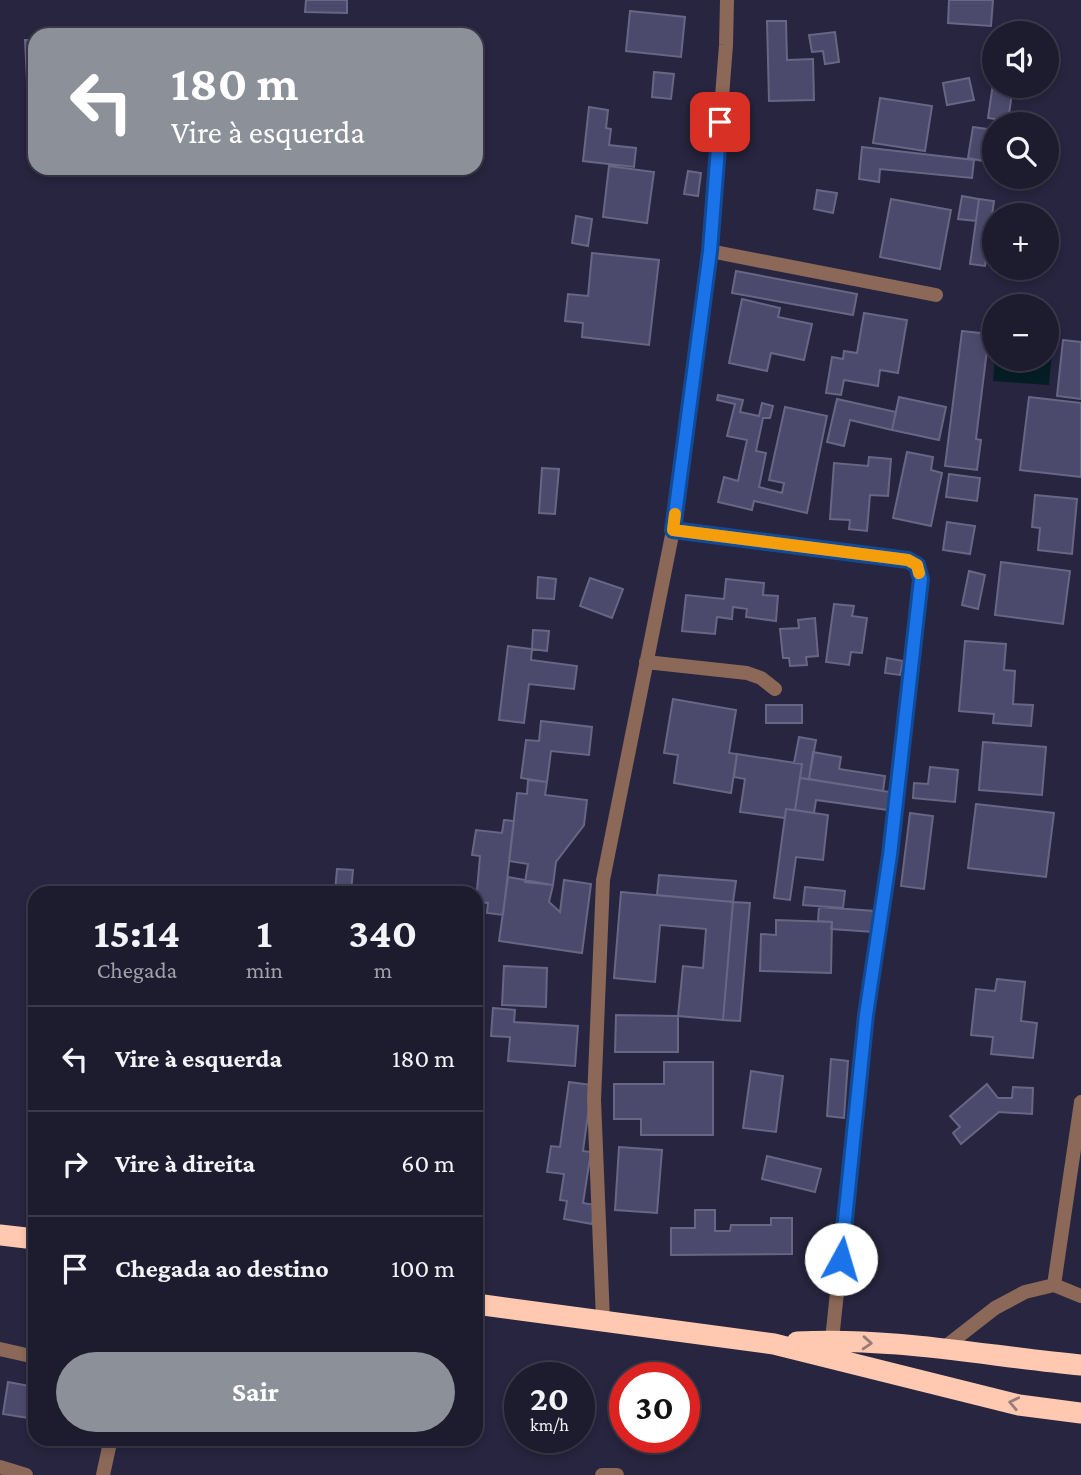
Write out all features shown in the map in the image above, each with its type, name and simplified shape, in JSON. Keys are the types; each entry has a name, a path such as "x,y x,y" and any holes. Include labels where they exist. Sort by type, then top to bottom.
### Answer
{"highway":[{"path":"0,1235 28,1238"},
{"path":"483,1305 774,1343 1019,1405 1081,1413"},
{"path":"774,1343 832,1340 946,1348 1081,1365"}],"street":[{"path":"603,1321 594,1100 603,880 673,530 710,251 727,0"},
{"path":"710,251 936,295"},
{"path":"673,530 908,560 917,565 921,579 890,855 866,1015 832,1340"},
{"path":"646,663 747,673 761,678 775,689"},
{"path":"1054,1285 1081,1102"},
{"path":"946,1348 995,1308 1025,1292 1054,1285 1081,1296"},
{"path":"0,1349 28,1355"},
{"path":"103,1475 109,1446"},
{"path":"0,1467 26,1475"},
{"path":"602,1475 617,1475"}],"water":[{"path":"994,371 1050,371 1049,385 993,381"}],"building":[{"path":"306,0 347,0 347,13 305,12"},
{"path":"949,0 993,0 991,21 982,21 982,25 948,23"},
{"path":"630,11 685,17 681,57 626,51"},
{"path":"767,21 786,21 787,60 813,59 814,100 769,101"},
{"path":"835,32 839,62 825,64 823,51 812,52 809,35"},
{"path":"25,40 28,40 28,102"},
{"path":"654,72 674,74 671,99 652,97"},
{"path":"969,78 974,100 947,105 943,83"},
{"path":"880,98 932,106 925,151 873,143"},
{"path":"991,98 1011,98 1009,112 989,112"},
{"path":"589,107 608,110 606,128 611,129 609,145 636,148 634,167 583,161"},
{"path":"973,127 982,128 982,161 968,158"},
{"path":"862,147 974,160 972,178 880,169 879,182 859,179"},
{"path":"609,166 654,172 647,223 603,217"},
{"path":"688,171 701,173 698,196 684,194"},
{"path":"817,190 837,193 833,213 814,209"},
{"path":"962,196 979,199 976,221 958,219"},
{"path":"891,199 951,210 940,269 880,257"},
{"path":"979,199 994,201 982,203 982,266 970,264"},
{"path":"576,216 592,219 588,246 572,243"},
{"path":"592,253 659,260 649,345 582,337 583,323 565,321 568,294 588,296"},
{"path":"736,271 857,294 853,315 732,293"},
{"path":"742,299 780,308 778,317 812,324 804,360 771,353 767,371 729,363"},
{"path":"864,313 907,320 898,373 880,370 878,386 844,380 841,395 826,393 832,357 843,359 844,351 857,353"},
{"path":"962,331 982,333 982,371 984,371 976,439 981,440 977,470 945,466"},
{"path":"1063,340 1081,342 1081,399 1057,396"},
{"path":"718,395 743,400 740,412 759,416 762,403 773,406 770,418 763,418 756,451 766,453 759,487 782,493 784,483 769,480 785,407 827,416 807,513 754,501 752,510 718,502 724,477 738,481 747,440 727,436 735,404 717,400"},
{"path":"899,397 946,407 939,440 892,430"},
{"path":"1029,397 1081,403 1081,477 1020,470"},
{"path":"837,399 896,412 892,430 850,420 844,446 827,442"},
{"path":"907,452 933,457 931,470 942,473 931,526 893,518"},
{"path":"869,457 891,459 888,496 870,495 867,531 849,529 850,520 830,519 834,463 868,466"},
{"path":"542,468 559,469 555,514 539,513"},
{"path":"949,474 980,478 977,501 946,497"},
{"path":"1035,495 1077,499 1072,554 1038,550 1040,528 1032,527"},
{"path":"947,522 975,526 970,554 943,550"},
{"path":"1001,562 1070,571 1063,624 995,615"},
{"path":"969,571 985,575 978,609 962,605"},
{"path":"538,577 556,579 554,599 537,598"},
{"path":"590,578 623,589 612,618 580,606"},
{"path":"726,579 764,583 763,595 778,596 776,621 746,617 747,609 733,607 732,619 717,617 715,634 682,631 686,595 724,599"},
{"path":"834,604 854,606 852,616 867,618 862,653 851,652 849,665 826,662"},
{"path":"815,618 818,656 806,657 807,665 790,666 789,658 783,658 780,629 799,628 798,620"},
{"path":"533,630 549,631 547,651 532,649"},
{"path":"965,641 1006,644 1004,670 1015,671 1013,704 1033,705 1031,726 993,723 994,714 959,711"},
{"path":"508,646 532,649 531,660 577,666 574,689 529,684 524,723 499,720"},
{"path":"887,658 903,661 900,675 885,673"},
{"path":"673,699 736,710 729,753 737,754 731,793 674,783 678,755 664,753"},
{"path":"766,705 802,705 802,723 766,723"},
{"path":"541,721 592,727 589,755 551,751 547,782 521,778 526,740 539,741"},
{"path":"799,737 816,740 809,779 800,778 802,764 794,763"},
{"path":"983,742 1046,747 1042,795 979,790"},
{"path":"813,752 841,757 839,769 885,776 883,791 809,779"},
{"path":"737,754 802,764 795,810 786,809 785,818 740,812 745,779 734,777"},
{"path":"930,767 958,770 955,802 913,798 914,783 928,784"},
{"path":"800,778 890,792 888,810 816,800 814,813 795,810"},
{"path":"528,780 547,782 545,795 587,800 584,825 556,862 553,885 525,882 528,864 509,861 517,793 527,794"},
{"path":"976,804 1054,813 1046,877 968,868"},
{"path":"786,809 828,815 823,860 796,857 790,900 774,898"},
{"path":"910,813 933,816 924,889 901,886"},
{"path":"504,820 514,821 503,915 487,913 488,903 483,903 483,886 477,886 480,856 472,855 476,830 502,833"},
{"path":"337,869 353,870 352,886 336,886"},
{"path":"659,875 736,881 733,902 657,895"},
{"path":"508,877 553,885 549,902 560,912 564,880 591,884 582,953 499,941"},
{"path":"805,887 845,891 843,908 803,905"},
{"path":"621,892 733,902 723,1020 678,1016 683,966 703,968 706,929 660,925 655,982 614,978"},
{"path":"733,902 750,903 740,1021 723,1020"},
{"path":"819,907 875,911 873,932 831,929 832,922 818,921"},
{"path":"776,920 832,922 831,973 760,971 761,934 776,935"},
{"path":"504,966 547,968 546,1007 502,1005"},
{"path":"997,979 1025,982 1021,1021 1037,1023 1033,1058 991,1054 993,1037 971,1035 976,989 995,991"},
{"path":"493,1008 515,1010 514,1022 578,1026 575,1066 508,1061 510,1037 491,1036"},
{"path":"616,1015 678,1016 678,1052 615,1052"},
{"path":"831,1059 848,1061 844,1118 827,1116"},
{"path":"664,1062 713,1062 713,1135 641,1135 641,1119 614,1119 614,1084 664,1084"},
{"path":"751,1071 783,1076 776,1132 743,1128"},
{"path":"569,1082 592,1085 583,1151 591,1152 583,1203 595,1205 592,1224 564,1219 567,1201 560,1200 564,1174 547,1172 551,1146 560,1147"},
{"path":"987,1084 998,1098 1012,1098 1013,1087 1033,1088 1032,1114 999,1112 961,1144 953,1133 960,1127 950,1116"},
{"path":"619,1147 662,1150 657,1213 615,1210"},
{"path":"767,1156 821,1169 815,1192 762,1179"},
{"path":"695,1210 715,1210 715,1231 730,1231 731,1225 771,1225 771,1218 792,1218 792,1254 671,1255 671,1228 695,1228"},
{"path":"8,1382 28,1386 28,1418 3,1414"}],"slow traffic":[{"path":"675,514 673,530 908,560 917,565 919,573"}],"route":[{"path":"720,122 710,251 673,530 908,560 917,565 921,579 890,855 866,1015 841,1259"}]}
